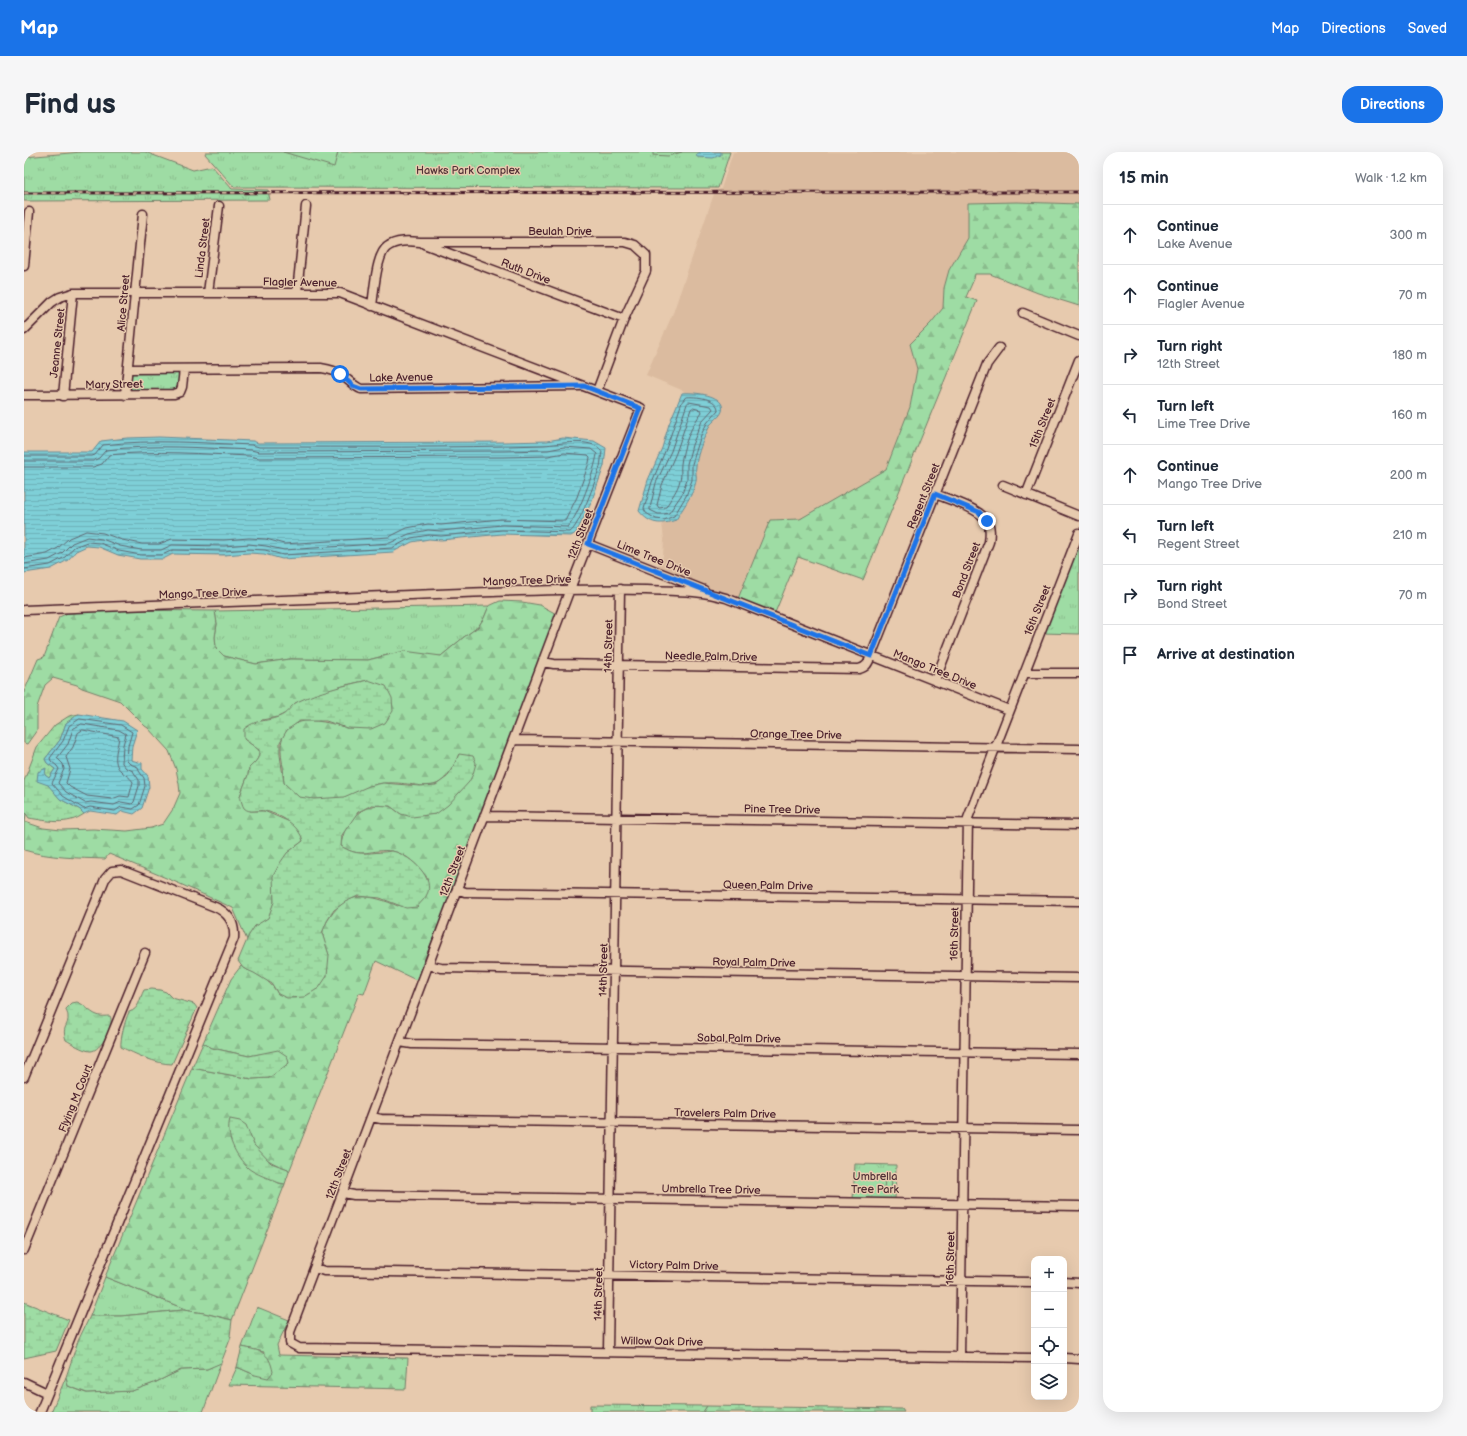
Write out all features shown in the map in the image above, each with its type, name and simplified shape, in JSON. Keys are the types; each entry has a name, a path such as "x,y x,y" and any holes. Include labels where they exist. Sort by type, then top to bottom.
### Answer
{"street":[{"name":"Linda Street","path":"208,293 219,206"},
{"path":"297,292 306,206"},
{"path":"24,266 29,212"},
{"name":"Alice Street","path":"125,395 143,214"},
{"name":"Beulah Drive","path":"372,306 382,252 394,243 406,241 626,242 635,245 646,255 646,270 624,319 597,391"},
{"name":"Ruth Drive","path":"420,242 624,319"},
{"name":"Flagler Avenue","path":"24,330 52,302 60,297 73,293 340,293 640,408"},
{"name":"Jeanne Street","path":"63,396 73,293"},
{"path":"1023,313 1079,336"},
{"name":"Regent Street","path":"871,656 987,364 1000,348"},
{"name":"15th Street","path":"1026,495 1079,360"},
{"name":"Lake Avenue","path":"128,369 321,368 330,369 340,374 353,386 361,389 584,386"},
{"name":"Mary Street","path":"24,395 63,396 174,394 180,392 184,369"},
{"name":"12th Street","path":"290,1343 290,1332 544,662 570,589 640,408"},
{"path":"1003,485 1079,516"},
{"name":"Bond Street","path":"935,494 979,512 987,521 990,532 989,542 935,681"},
{"name":"16th Street","path":"960,1357 967,823 970,810 1079,533"},
{"name":"Lime Tree Drive","path":"588,544 712,594"},
{"name":"Mango Tree Drive","path":"24,610 570,589 696,592 712,594 1009,710"},
{"name":"14th Street","path":"608,1352 620,589"},
{"name":"Needle Palm Drive","path":"544,662 554,664 859,670 867,666 871,656"},
{"path":"1024,673 1079,674"},
{"name":"Orange Tree Drive","path":"514,740 1079,749"},
{"name":"Pine Tree Drive","path":"485,816 1079,825"},
{"path":"24,1077 105,879 112,871 121,870 216,907 223,910 229,916 235,931 234,938 40,1412"},
{"name":"Queen Palm Drive","path":"457,889 466,892 1079,901"},
{"name":"Flying M Court","path":"24,1250 146,953"},
{"name":"Royal Palm Drive","path":"428,965 441,968 1079,978"},
{"name":"Sabal Palm Drive","path":"400,1042 412,1044 1079,1054"},
{"name":"Travelers Palm Drive","path":"372,1117 381,1119 1079,1130"},
{"name":"Umbrella Tree Drive","path":"343,1193 354,1195 1079,1206"},
{"name":"Victory Palm Drive","path":"315,1268 324,1271 1031,1282"},
{"path":"1067,1282 1079,1282"},
{"name":"Willow Oak Drive","path":"290,1343 299,1348 1031,1358"},
{"path":"1067,1358 1079,1359"},
{"path":"24,1382 47,1393"}],"shaded area":[{"path":"733,152 1079,152 1079,204 1017,202 968,238 944,288 943,308 931,323 910,344 917,369 910,407 886,469 800,519 770,520 735,606 653,574 663,556 664,540 662,523 676,520 690,499 696,481 696,465 700,448 710,425 718,417 716,398 698,394 683,393 684,391 646,375 673,313 715,191 721,189"}],"green space":[{"path":"82,152 145,152 193,170 212,166 232,189 268,190 270,200 24,201 24,157"},
{"name":"Hawks Park Complex","path":"206,152 730,152 718,188 234,187 205,154"},
{"path":"283,152 338,152 334,167"},
{"path":"653,152 682,152 668,156 653,155"},
{"path":"1017,202 1079,204 1079,306 1038,293 990,274 975,274 966,297 977,301 863,580 798,557 772,620 735,606 770,520 800,519 886,469 910,407 917,369 910,344 931,323 943,308 944,288 949,270 968,238 968,203"},
{"path":"133,371 174,372 179,374 181,381 177,390 133,392 129,389 130,375"},
{"path":"1079,540 1079,634 1042,633"},
{"path":"500,601 540,605 562,617 500,776 416,980 376,961 364,994 359,993 289,1172 288,1169 273,1163 261,1154 240,1121 249,1168 279,1183 285,1184 232,1320 190,1311 105,1277 192,1068 252,1079 269,1078 289,1063 260,1054 249,1056 212,1048 203,1043 231,979 241,966 261,976 278,994 329,955 323,930 326,923 337,908 353,898 361,897 379,899 398,906 428,879 417,866 403,855 385,850 361,853 348,850 341,846 343,837 350,821 363,810 371,806 389,806 406,815 436,814 459,754 452,769 437,784 420,786 399,783 380,783 350,796 341,798 322,800 303,798 299,797 284,783 281,747 284,735 293,725 305,721 324,722 347,728 368,680 346,685 295,703 288,712 278,717 262,720 244,739 259,750 259,756 249,768 240,796 250,811 264,811 290,822 301,833 303,841 287,853 274,890 274,902 268,919 255,926 247,940 233,908 109,854 105,859 74,858 44,855 24,850 24,811 26,814 25,822 43,828 61,830 93,829 127,831 151,828 163,824 173,809 180,793 176,769 169,751 148,728 120,701 77,685 53,678 45,685 37,707 37,730 27,744 24,743 24,692 38,659 44,657 59,617 68,613 120,610 215,611 217,624 215,637 216,648 224,656 256,664 290,659 368,660 404,651 441,656 478,627 489,606"},
{"path":"489,606 478,627 441,656 387,655 368,660 290,659 256,664 224,656 216,648 215,637 217,624 215,611"},
{"path":"368,680 386,686 392,698 393,711 385,723 371,729 347,728 326,721 300,721 287,730 280,742 280,755 284,783 299,797 314,799 344,797 369,786 383,783 420,786 436,785 447,777 459,754 473,756 476,763 469,782 448,805 436,814 412,817 401,814 390,806 372,805 358,812 342,835 341,846 356,853 392,851 405,856 423,872 429,885 428,892 417,907 406,908 380,898 358,896 345,902 334,910 322,933 329,955 327,976 319,988 304,997 287,998 278,994 272,984 243,968 238,961 249,935 255,926 268,918 274,902 273,876 280,863 287,853 303,841 298,830 283,818 265,811 249,811 243,807 240,796 249,768 259,756 259,750 244,739 244,729 257,722 281,716 297,702 305,698 332,689"},
{"path":"79,714 66,723 60,740 45,759 47,763 55,769 49,778 38,771 60,799 79,809 84,814 78,818 57,822 29,818 24,811 24,781 37,747 55,725 69,716"},
{"path":"152,989 166,992 172,998 194,1004 197,1008 172,1064 166,1064 153,1060 121,1047 123,1030 129,1012 135,1009 144,990"},
{"path":"77,1002 97,1015 110,1016 111,1025 109,1031 106,1037 94,1050 90,1051 78,1047 66,1040 64,1032 68,1016 66,1009 72,1003"},
{"path":"203,1043 212,1048 249,1056 278,1050 287,1056 289,1063 269,1078 252,1079 192,1068"},
{"path":"230,1119 240,1121 246,1125 254,1145 271,1163 288,1169 289,1172 285,1184 279,1183 255,1172 248,1168 239,1158 230,1139"},
{"name":"Umbrella Tree Park","path":"855,1164 896,1165 895,1200 853,1199"},
{"path":"885,1177 892,1177 891,1192 884,1191"},
{"path":"105,1277 190,1311 183,1310 121,1316 90,1316"},
{"path":"24,1302 69,1320 56,1351 24,1358"},
{"path":"257,1307 289,1320 277,1345 279,1355 408,1358 406,1389 229,1385 237,1367 255,1375 264,1352 242,1347"},
{"path":"183,1310 204,1313 232,1320 231,1337 221,1363 207,1369 181,1370 154,1383 132,1391 87,1393 68,1386 66,1377 78,1341 90,1316 121,1316"},
{"path":"242,1347 259,1351 266,1356 273,1372 268,1378 255,1375 237,1367"},
{"path":"220,1362 221,1363 203,1412 51,1412 66,1377 68,1386 86,1393 131,1391 154,1383 181,1370 207,1369"},
{"path":"590,1405 707,1406 703,1412 590,1412"},
{"path":"707,1406 902,1409 904,1412 703,1412"}],"water":[{"path":"700,152 721,152 721,155 713,158 697,157 696,155"},
{"path":"682,393 698,393 710,396 720,401 723,408 721,414 710,425 702,443 698,454 695,486 688,501 676,520 665,523 656,523 647,519 639,511 648,480 662,448 669,424"},
{"path":"159,437 253,441 258,443 504,442 547,441 563,438 594,441 606,448 604,466 591,503 576,533 571,536 502,534 441,540 429,539 412,542 393,552 282,559 264,554 249,553 224,555 173,554 163,559 140,559 118,555 99,547 87,546 76,551 68,560 51,569 24,573 24,452 92,452 101,441 127,438"},
{"path":"79,714 123,721 137,730 132,746 131,760 142,763 142,769 148,776 149,787 142,808 134,814 122,811 117,815 90,811 84,814 79,809 60,799 48,785 37,781 38,772 46,768 45,775 49,778 55,769 47,763 45,759 60,740 66,723"}],"railway":[{"path":"24,193 1079,192"}],"route":[{"path":"340,374 353,386 361,389 584,386 640,408 588,544 871,656 935,494 979,512 987,521"}]}
